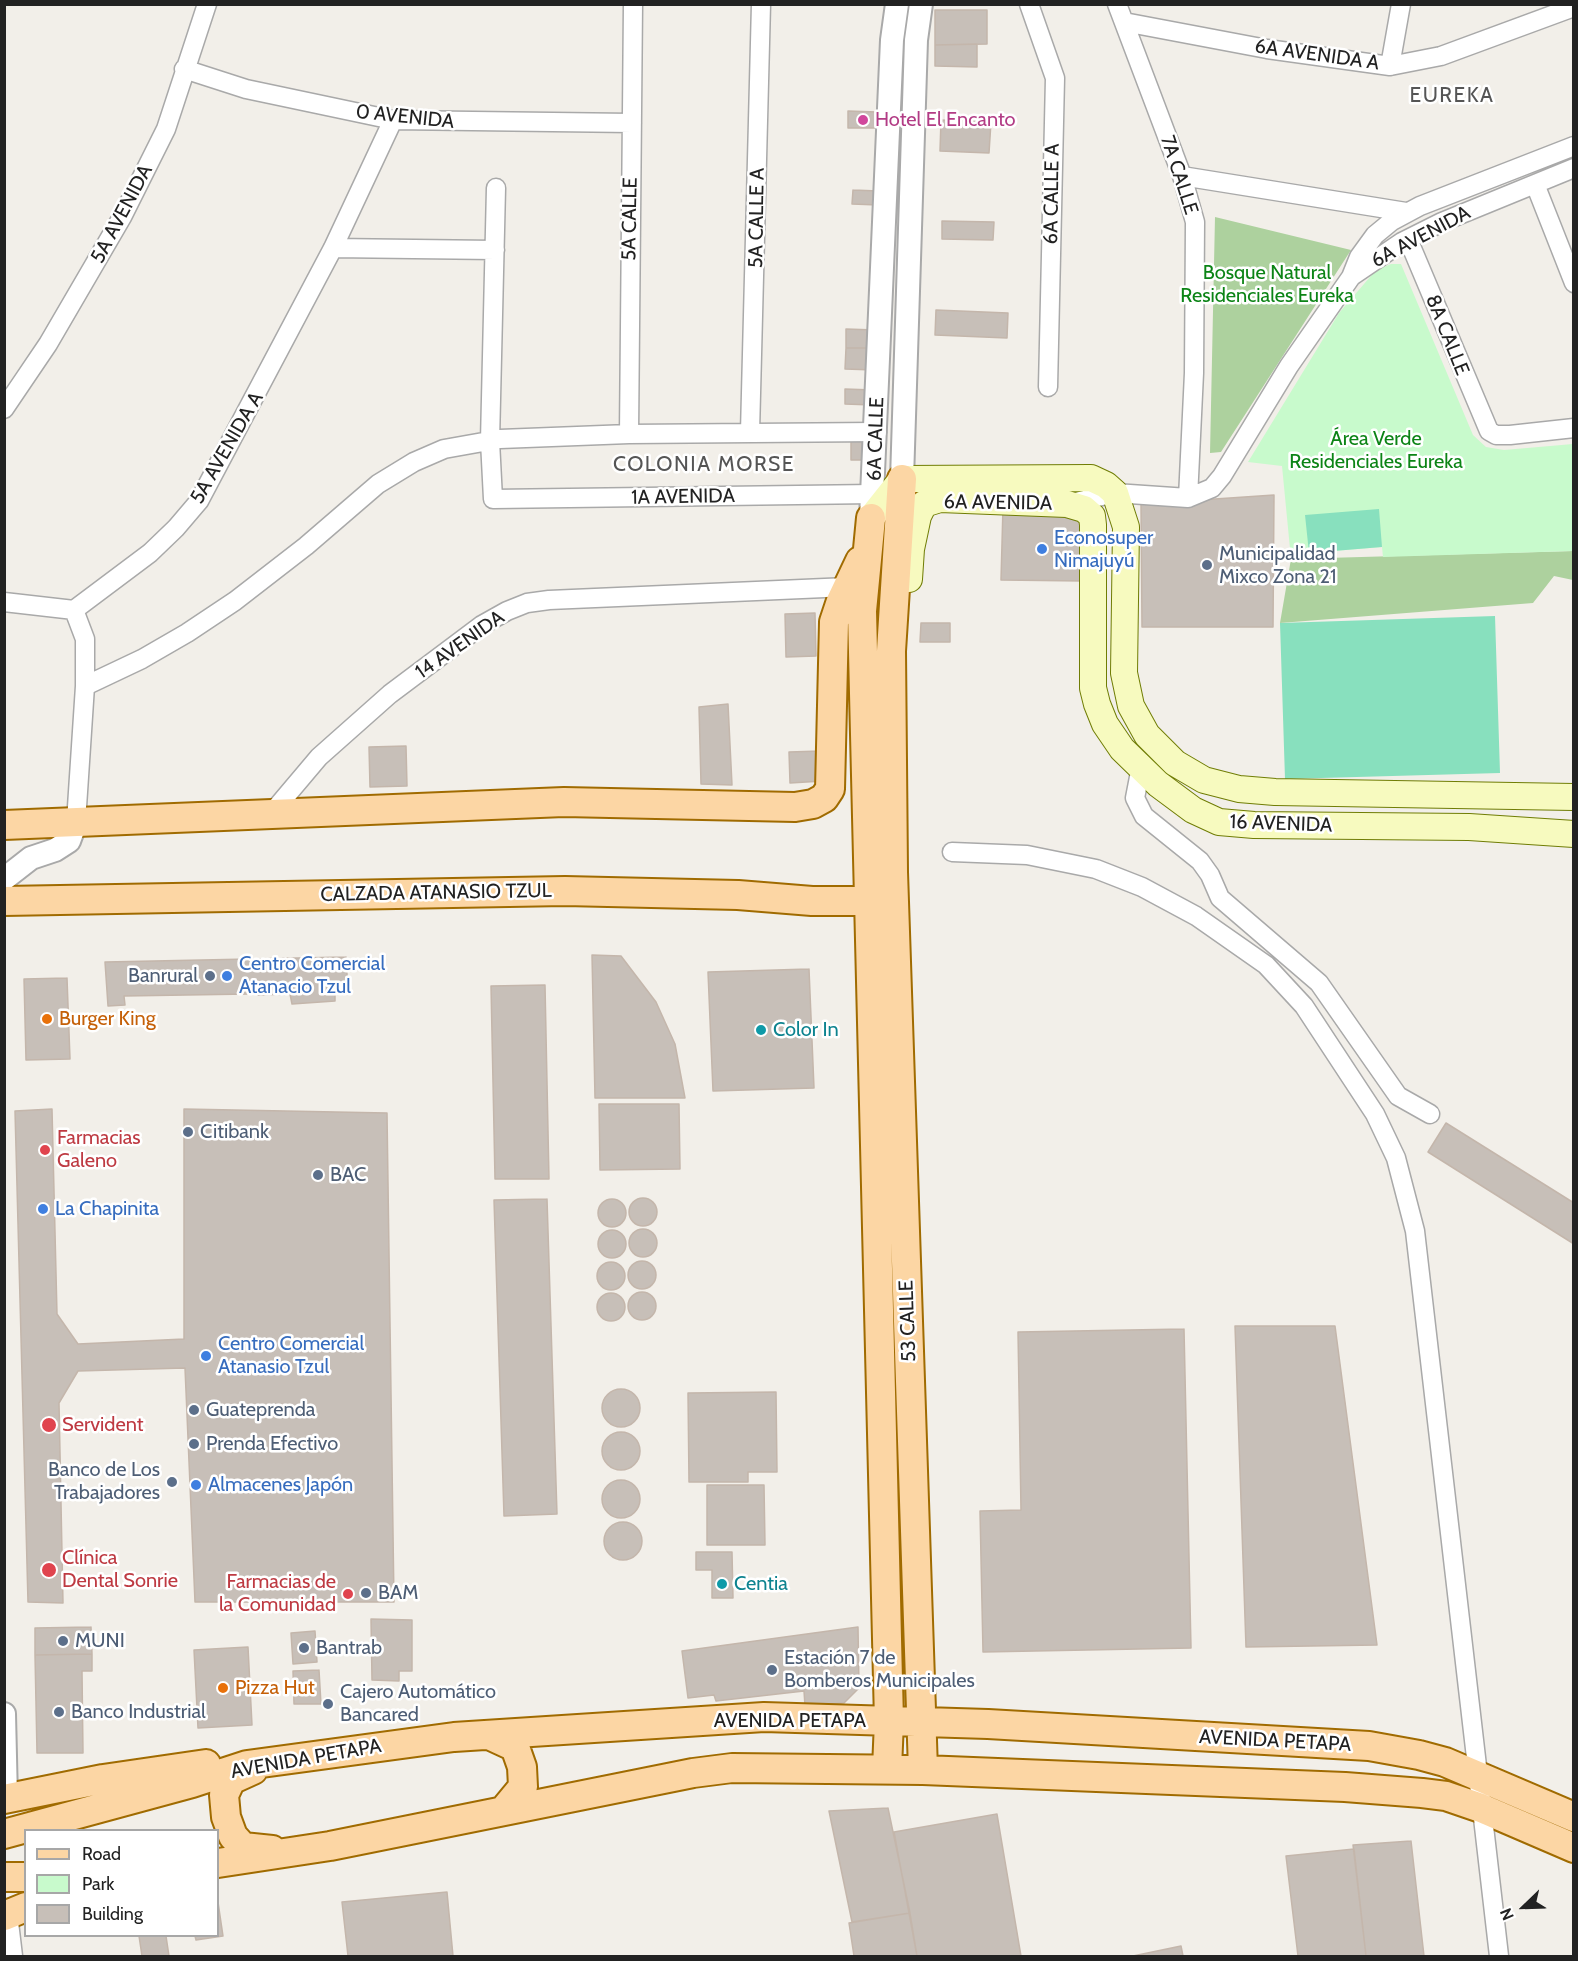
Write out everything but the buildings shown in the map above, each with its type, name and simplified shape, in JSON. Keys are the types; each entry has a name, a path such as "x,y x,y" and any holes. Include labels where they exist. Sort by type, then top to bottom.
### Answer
{"main road":[{"name":"6A AVENIDA","path":"902,480 1090,478 1115,493"},
{"path":"4,825 564,802 795,807 813,804 824,798 830,789 833,776 834,622 872,517 902,480"},
{"name":"6A CALLE","path":"880,885 880,838 902,480"},
{"name":"16 AVENIDA","path":"1115,493 1126,527 1124,673 1131,706 1147,735 1175,764 1204,780 1251,790 1574,797"},
{"name":"6A AVENIDA","path":"891,651 903,642 907,622 911,549 918,516 924,504 940,500 1076,506"},
{"name":"16 AVENIDA","path":"1076,506 1092,516 1093,688 1105,724 1122,749 1158,784 1193,810 1220,822 1254,825 1469,827 1574,834"},
{"name":"6A CALLE","path":"872,517 862,611 880,838"},
{"name":"CALZADA ATANASIO TZUL","path":"4,901 565,891 738,895 812,902 880,885"},
{"name":"53 CALLE","path":"880,885 870,1001 889,1721 886,1769"},
{"name":"53 CALLE","path":"880,885 923,1770"},
{"path":"812,902 832,911 851,926 860,948 870,1001"},
{"name":"AVENIDA PETAPA","path":"4,1834 192,1783 247,1765 289,1758 454,1737 764,1717 921,1721 1369,1746 1419,1755 1476,1774 1574,1818"},
{"path":"489,1735 515,1747 522,1767 523,1787 504,1810"},
{"path":"289,1758 245,1772 231,1780 224,1795 226,1817 233,1836 243,1846 258,1850 308,1850"},
{"path":"5,1799 104,1779 222,1761 247,1765"},
{"path":"219,1863 308,1850 449,1824 504,1810 693,1773 751,1768 923,1770 1345,1787 1446,1796 1481,1808 1574,1848"},
{"path":"4,1877 24,1877"}],"street":[{"name":"5A AVENIDA","path":"4,409 48,344 122,217 166,129 207,4"},
{"name":"5A CALLE","path":"629,434 633,4"},
{"name":"5A CALLE A","path":"750,432 761,4"},
{"name":"6A CALLE","path":"872,517 892,40 897,4"},
{"name":"6A CALLE","path":"902,480 916,40 921,4"},
{"name":"6A CALLE A","path":"1029,4 1055,78 1048,387"},
{"name":"7A CALLE","path":"1117,4 1182,176 1195,222 1197,243 1188,498"},
{"path":"1390,66 1401,4"},
{"name":"6A AVENIDA A","path":"1124,22 1267,49 1390,66 1441,56 1539,13 1574,7"},
{"name":"0 AVENIDA","path":"184,69 246,89 393,120 632,123"},
{"name":"5A AVENIDA A","path":"74,610 150,553 199,501 333,248 393,120"},
{"name":"6A AVENIDA","path":"1351,277 1359,257 1375,235 1406,212 1450,192 1574,146"},
{"name":"6A AVENIDA","path":"1351,277 1408,239 1442,222 1574,168"},
{"name":"6A AVENIDA","path":"1182,176 1406,212"},
{"path":"1535,184 1574,283"},
{"path":"490,441 496,188"},
{"name":"8A CALLE","path":"1408,239 1489,431 1496,435 1510,435 1574,428"},
{"path":"333,248 495,250"},
{"path":"1076,506 1115,493 1188,498 1212,488 1222,476 1310,334 1351,277"},
{"path":"85,686 142,659 225,607 306,546 378,484 444,449 490,441 629,434 877,432"},
{"name":"1A AVENIDA","path":"490,441 493,499 872,517"},
{"name":"14 AVENIDA","path":"270,815 319,757 390,694 482,625 527,603 549,600 848,587"},
{"path":"4,602 74,610 85,639 85,686 76,822 69,841 55,850 31,858 4,879"},
{"path":"1141,767 1135,798 1144,816 1200,861 1210,875 1220,898 1319,983 1398,1096 1430,1114"},
{"path":"952,852 1027,855 1095,869 1142,887 1196,916 1266,965 1304,1006 1375,1114 1396,1158 1415,1231 1476,1774 1499,1956"},
{"path":"4,1714 5,1799"},
{"path":"13,1912 13,1956"}],"green space":[{"name":"Bosque Natural Residenciales Eureka","path":"1215,217 1351,250 1221,452 1210,453"},
{"name":"Área Verde Residenciales Eureka","path":"1391,264 1401,264 1473,435 1486,447 1504,450 1573,444 1573,551 1383,557 1382,547 1309,553 1291,559 1282,466 1248,462 1339,313 1376,270"},
{"path":"1379,509 1382,547 1309,553 1305,515"},
{"path":"1573,551 1573,580 1554,576 1533,603 1280,623 1291,559"},
{"path":"1495,616 1500,773 1285,779 1280,623"}],"place":[{"name":"Hotel El Encanto","path":"863,120"},
{"name":"Econosuper Nimajuyú","path":"1042,549"},
{"name":"Municipalidad Mixco Zona 21","path":"1207,565"},
{"name":"Banrural","path":"210,976"},
{"name":"Centro Comercial Atanacio Tzul","path":"227,976"},
{"name":"Burger King","path":"47,1019"},
{"name":"Color In","path":"761,1030"},
{"name":"Citibank","path":"188,1132"},
{"name":"Farmacias Galeno","path":"45,1150"},
{"name":"BAC","path":"318,1175"},
{"name":"La Chapinita","path":"43,1209"},
{"name":"Centro Comercial Atanasio Tzul","path":"206,1356"},
{"name":"Guateprenda","path":"194,1410"},
{"name":"Servident","path":"49,1425"},
{"name":"Prenda Efectivo","path":"194,1444"},
{"name":"Banco de Los Trabajadores","path":"172,1482"},
{"name":"Almacenes Japón","path":"196,1485"},
{"name":"Clínica Dental Sonrie","path":"49,1570"},
{"name":"Centia","path":"722,1584"},
{"name":"BAM","path":"366,1593"},
{"name":"Farmacias de la Comunidad","path":"348,1594"},
{"name":"MUNI","path":"63,1641"},
{"name":"Bantrab","path":"304,1648"},
{"name":"Estación 7 de Bomberos Municipales","path":"772,1670"},
{"name":"Pizza Hut","path":"223,1688"},
{"name":"Cajero Automático Bancared","path":"328,1704"},
{"name":"Banco Industrial","path":"59,1712"}],"district":[{"name":"EUREKA","path":"1452,96"},
{"name":"COLONIA MORSE","path":"704,465"}]}
